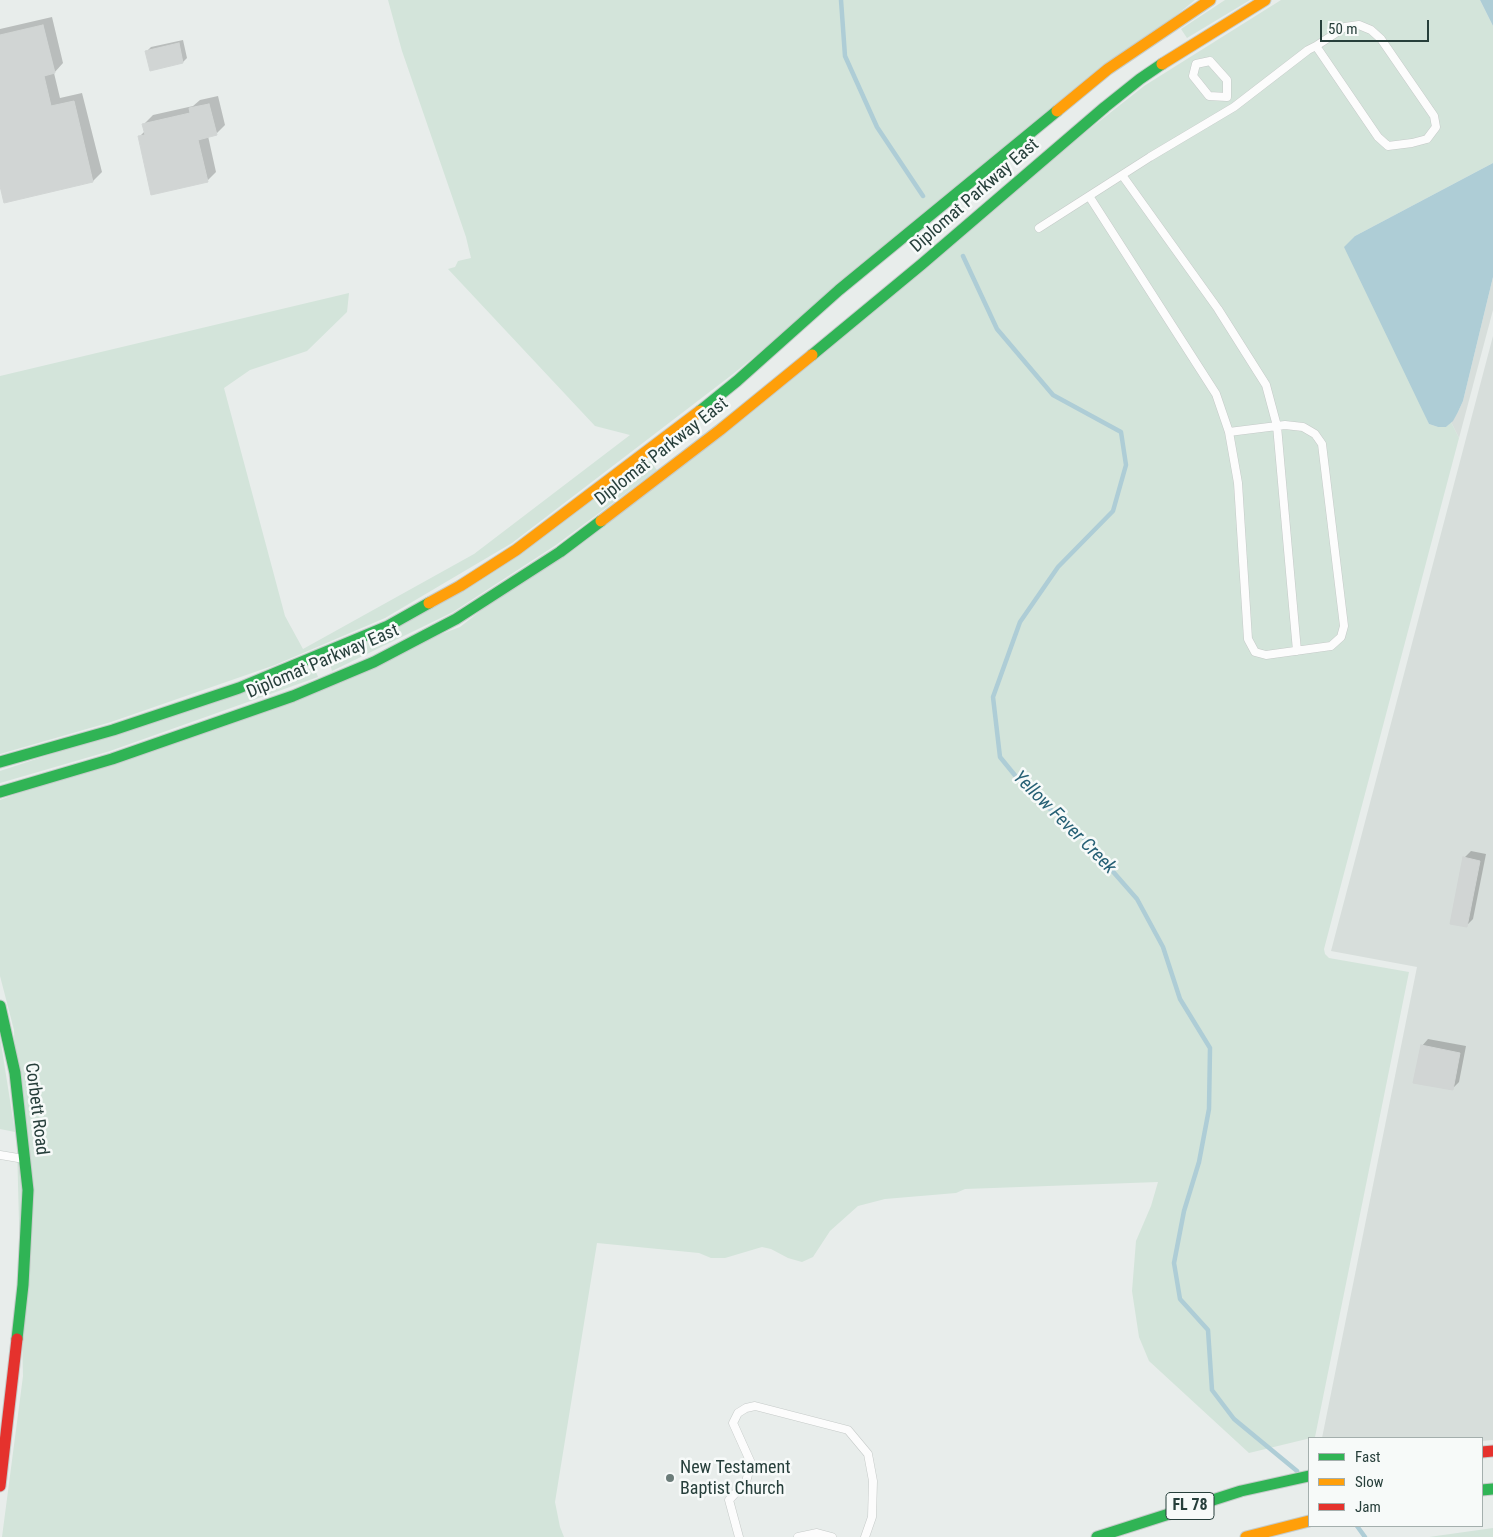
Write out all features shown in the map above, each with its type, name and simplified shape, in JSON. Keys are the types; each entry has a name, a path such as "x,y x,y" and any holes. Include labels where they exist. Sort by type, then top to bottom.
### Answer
{"main road":[{"name":"Diplomat Parkway East","path":"0,792 112,759 293,696 323,669 388,626 460,586 667,454 922,264 1140,79 1210,0"},
{"name":"Diplomat Parkway East","path":"0,762 113,730 254,682 374,662 456,619 560,552 667,454 737,381 839,290 1108,69 1265,0"},
{"name":"Corbett Road","path":"0,1006 15,1073 26,1159 28,1224 23,1285 0,1486"},
{"name":"FL 78","path":"1097,1537 1197,1504 1308,1476"},
{"path":"1246,1537 1308,1521"}],"lane":[{"path":"1039,228 1234,107 1316,46 1345,27 1359,25 1372,30 1381,39 1434,116 1436,127 1427,138 1412,144 1388,146 1378,137 1316,46"},
{"path":"1177,38 1196,64"},
{"path":"1196,64 1210,61 1227,80 1226,97 1234,107"},
{"path":"1196,64 1193,76 1209,96 1226,97"},
{"path":"1122,175 1218,309 1266,385 1277,426 1297,651"},
{"path":"1089,196 1216,394 1229,432 1238,483 1248,639 1255,652 1266,655 1331,646 1341,637 1344,626 1322,444 1315,434 1303,427 1285,425 1229,432"},
{"path":"0,1155 26,1159"},
{"path":"739,1537 729,1500 746,1482 751,1463 734,1422 738,1413 746,1408 756,1406 848,1430 868,1454 873,1481 872,1517 865,1537"},
{"path":"798,1537 818,1533 832,1537"}],"shaded area":[{"path":"1493,277 1493,310 1459,438 1451,422 1463,401"},
{"path":"1493,336 1493,1440 1483,1441 1483,1437 1322,1437 1417,967 1331,951"}],"green space":[{"path":"388,0 1195,0 733,374 512,543 385,618 275,665 111,722 0,754 0,376 349,293 347,312 307,351 250,370 224,388 285,616 303,649 474,554 630,435 595,426 448,269 455,267 458,261 471,258 466,237 402,51"},
{"path":"1225,0 1250,0 1187,38 1181,29"},
{"path":"1281,0 1480,0 1493,26 1493,163 1355,236 1429,424 1446,427 1451,422 1459,438 1324,949 1325,954 1329,958 1409,972 1315,1437 1308,1437 1308,1439 1249,1453 1149,1361 1139,1337 1132,1291 1136,1241 1151,1206 1158,1182 965,1189 956,1193 885,1199 858,1206 830,1231 813,1257 802,1262 762,1247 725,1258 711,1258 699,1253 597,1243 555,1502 564,1537 2,1537 23,1376 14,1030 0,976 0,800 460,627 1144,86"},
{"path":"650,461 657,470 556,545 453,612 332,671 329,661"},
{"path":"314,667 318,677 110,751 0,783 0,771"},
{"path":"0,1037 15,1132 0,1129"},
{"path":"1493,1528 1493,1537 1429,1537"}],"water":[{"path":"1480,0 1493,0 1493,26"},
{"path":"1493,163 1493,277 1463,401 1453,421 1446,427 1438,427 1429,424 1344,247 1355,236"}],"building":[{"path":"43,25 55,73 44,76 51,106 74,101 93,182 4,203 0,186 0,35"},
{"path":"179,43 183,63 150,71 145,51"},
{"path":"209,104 217,135 198,140 208,182 151,195 138,136 145,135 142,124 190,113 189,108"},
{"path":"1463,857 1480,861 1467,927 1450,924"},
{"path":"1421,1045 1460,1053 1453,1090 1413,1083"}],"waterway":[{"name":"Yellow Fever Creek","path":"841,0 845,56 877,127 923,196"},
{"name":"Yellow Fever Creek","path":"963,256 997,329 1053,395 1121,432 1126,465 1113,511 1058,567 1020,622 993,697 1000,757 1031,795 1073,826 1137,899 1163,947 1180,999 1210,1048 1209,1109 1199,1162 1184,1211 1174,1263 1180,1299 1208,1330 1212,1390 1234,1419 1297,1471"},
{"name":"Yellow Fever Creek","path":"1358,1527 1365,1537"}],"traffic: fast":[{"path":"812,355 922,264 1105,107 1162,64"},
{"path":"700,411 737,381 839,290 1057,111"},
{"path":"0,792 112,759 293,696 374,662 456,619 560,552 601,521"},
{"path":"0,762 113,730 239,688 388,626 429,603"},
{"path":"0,1006 15,1073 28,1190 23,1285 17,1339"},
{"path":"1097,1537 1241,1491 1308,1476"},
{"path":"1483,1490 1493,1489"}],"traffic: slow":[{"path":"1057,111 1108,69 1210,0"},
{"path":"1162,64 1265,0"},
{"path":"601,521 720,430 812,355"},
{"path":"429,603 460,586 516,550 700,411"},
{"path":"1246,1537 1308,1521"}],"traffic: jam":[{"path":"0,1486 17,1339"},
{"path":"1483,1452 1493,1451"}],"place":[{"name":"New Testament Baptist Church","path":"670,1478"}]}
